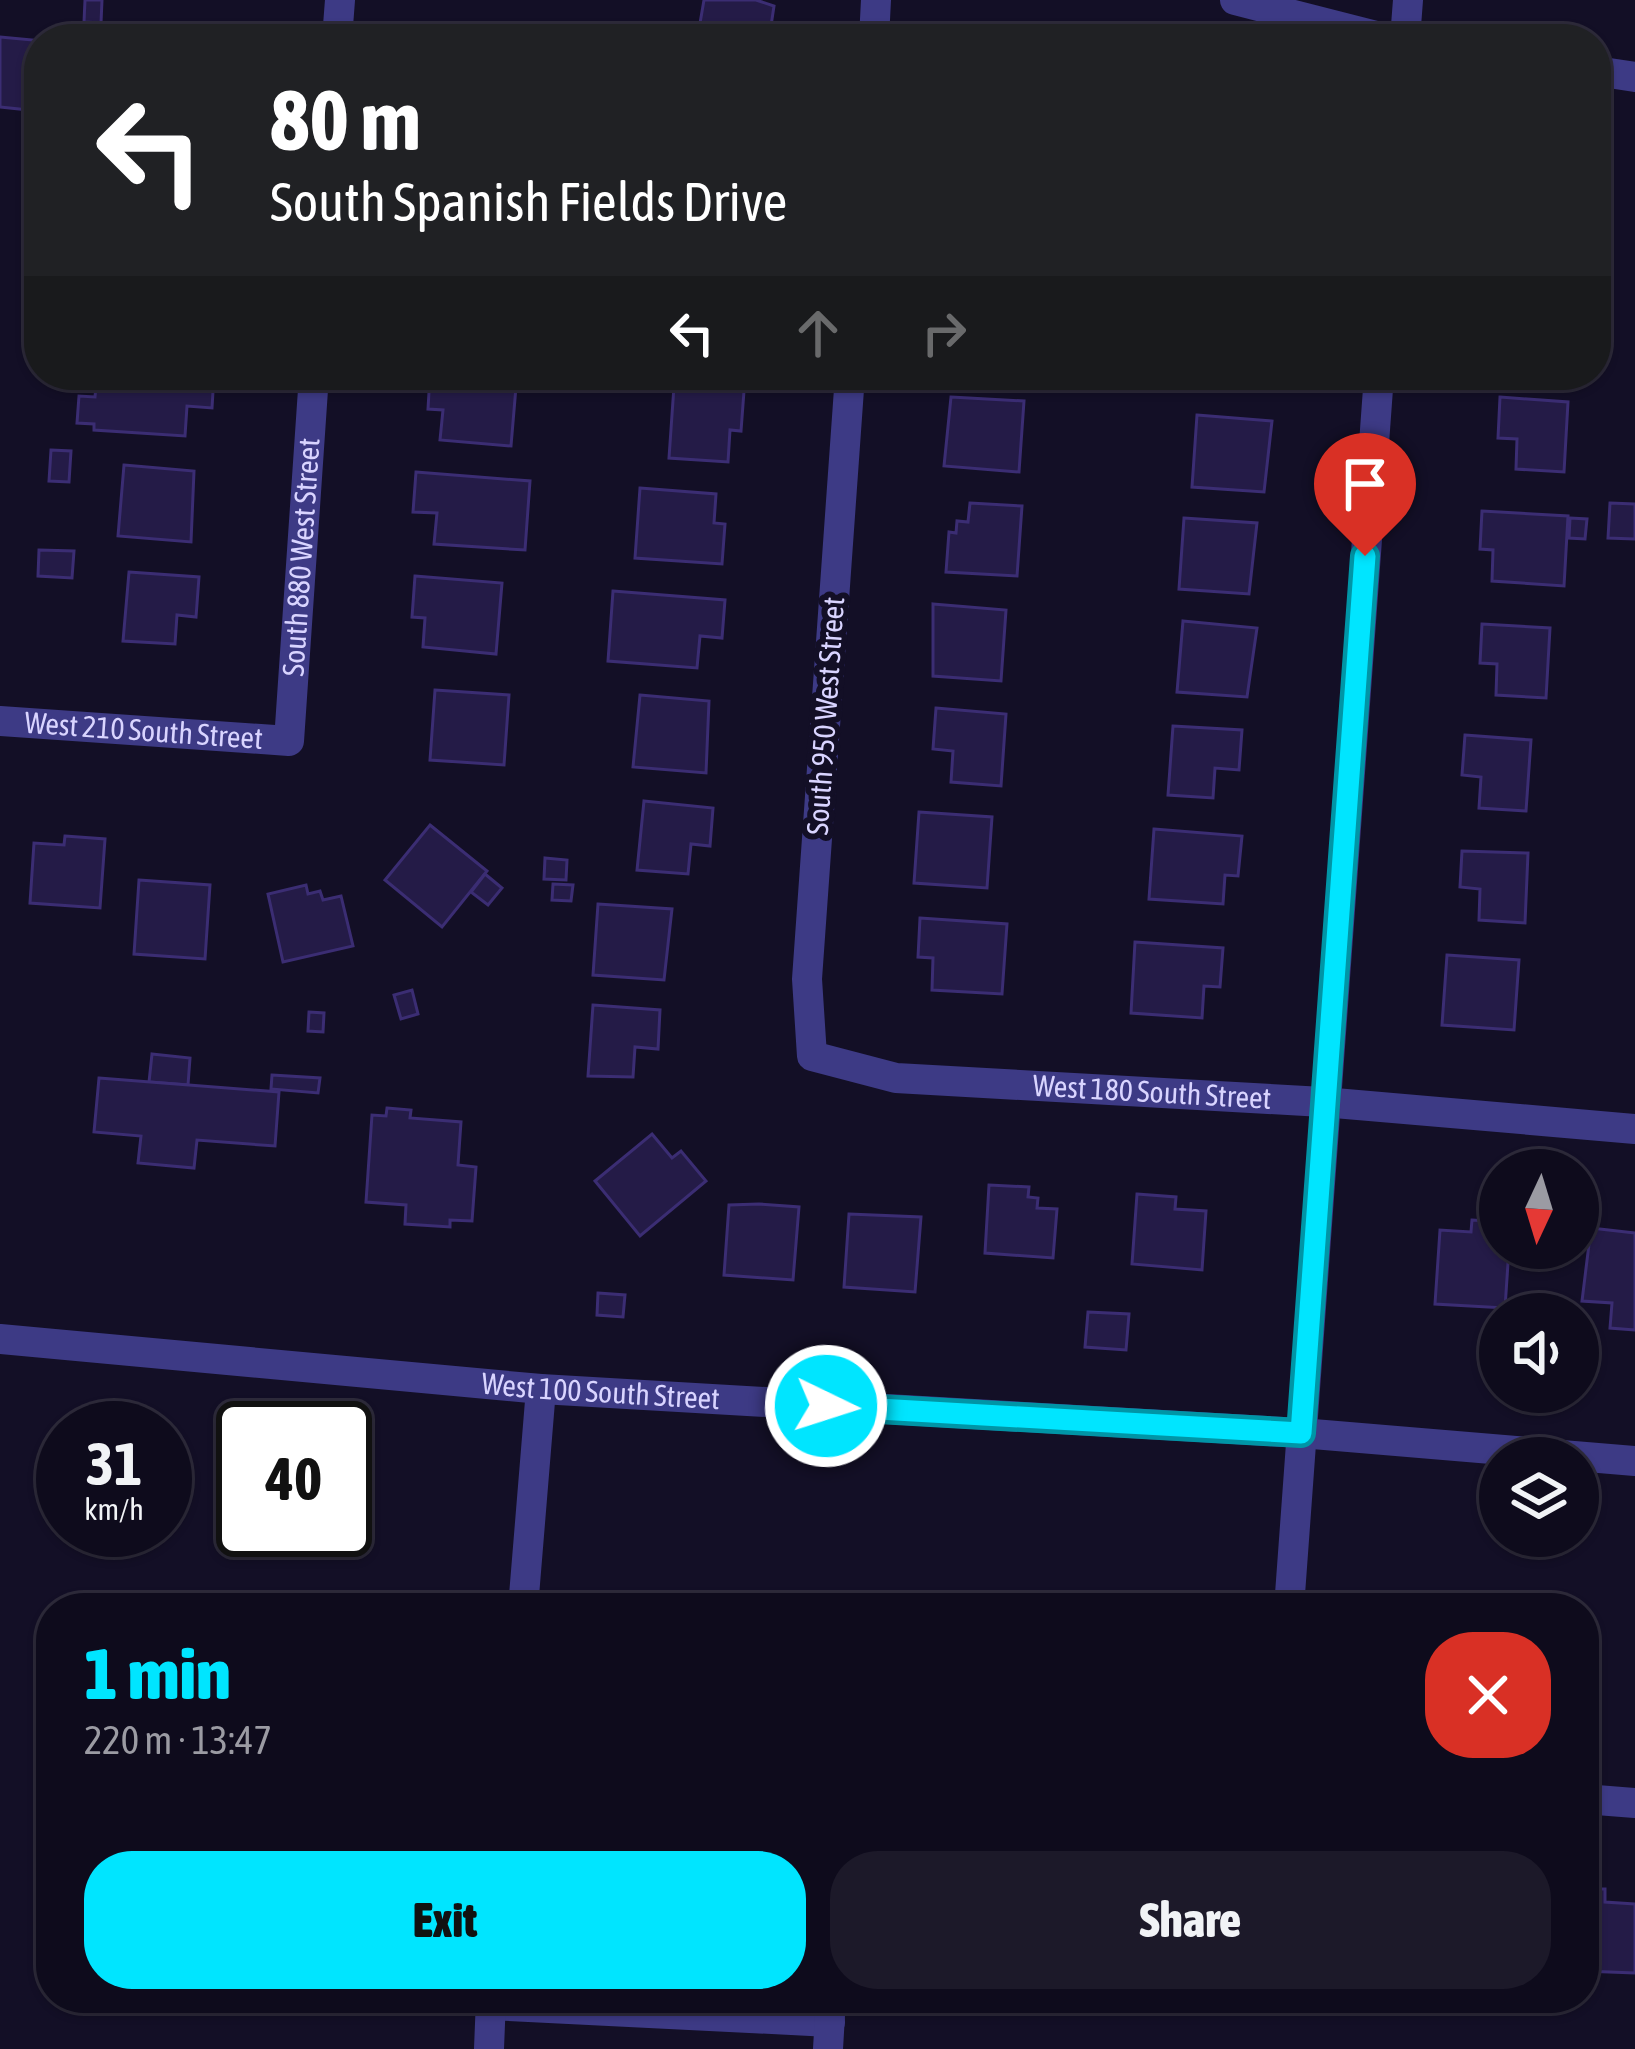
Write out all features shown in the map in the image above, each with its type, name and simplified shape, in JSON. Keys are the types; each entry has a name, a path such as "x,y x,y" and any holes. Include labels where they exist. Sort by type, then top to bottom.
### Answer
{"street":[{"path":"1235,0 1329,24"},
{"name":"South 880 West Street","path":"289,741 313,390"},
{"name":"South 950 West Street","path":"812,1056 807,979 849,390"},
{"path":"1290,1593 1378,390"},
{"name":"West 210 South Street","path":"0,721 289,741"},
{"name":"West 180 South Street","path":"812,1056 896,1078 1323,1102 1635,1129"},
{"name":"West 100 South Street","path":"0,1339 542,1389 1301,1433 1635,1461"},
{"path":"524,1593 542,1389"},
{"path":"1599,1800 1635,1803"},
{"path":"489,2049 490,2013"},
{"path":"668,2013 830,2023"}],"building":[{"path":"85,0 102,0 101,23 84,22"},
{"path":"704,0 756,0 774,6 771,24 700,24"},
{"path":"0,37 24,39 24,109 0,107"},
{"path":"96,390 213,390 212,408 187,406 185,436 94,430 94,424 77,423 79,396 95,397"},
{"path":"429,390 516,390 511,446 440,440 443,410 428,409"},
{"path":"674,390 744,391 741,431 730,430 728,462 669,458"},
{"path":"951,397 1024,401 1019,472 944,466"},
{"path":"1500,397 1568,402 1564,472 1516,469 1517,439 1498,438"},
{"path":"1197,415 1272,421 1264,492 1192,487"},
{"path":"51,450 71,451 69,482 49,481"},
{"path":"124,465 194,471 191,542 118,536"},
{"path":"416,472 530,481 525,550 434,544 437,513 413,512"},
{"path":"640,488 716,494 714,523 725,524 722,564 635,558"},
{"path":"970,503 1022,506 1017,576 946,572 949,532 956,533 957,521 968,522"},
{"path":"1610,503 1635,504 1635,539 1608,538"},
{"path":"1482,511 1568,516 1564,586 1492,581 1493,550 1480,549"},
{"path":"1184,518 1257,523 1249,594 1179,589"},
{"path":"1570,518 1587,519 1585,539 1569,538"},
{"path":"39,550 74,551 72,578 38,576"},
{"path":"129,572 199,577 196,617 177,615 175,644 123,641"},
{"path":"415,576 502,583 496,654 423,647 425,618 412,617"},
{"path":"613,591 725,600 722,638 700,636 697,668 608,661"},
{"path":"933,604 1006,610 1001,681 933,676"},
{"path":"1183,621 1257,628 1247,697 1177,692"},
{"path":"1482,624 1550,628 1546,698 1496,695 1497,664 1480,663"},
{"path":"435,690 509,695 504,765 430,760"},
{"path":"640,695 709,701 706,773 633,767"},
{"path":"936,708 1006,714 1001,786 951,782 953,751 933,749"},
{"path":"1173,726 1242,730 1239,770 1215,768 1213,798 1168,795"},
{"path":"1465,735 1531,740 1526,811 1479,808 1481,777 1462,775"},
{"path":"644,801 713,808 710,846 691,844 688,874 637,870"},
{"path":"919,812 992,817 987,888 914,883"},
{"path":"430,825 487,871 442,927 385,880"},
{"path":"1154,829 1242,836 1238,876 1225,875 1223,904 1149,899"},
{"path":"65,836 105,839 100,908 30,903 34,843 64,845"},
{"path":"1462,851 1528,853 1525,923 1479,920 1480,889 1460,887"},
{"path":"545,858 567,860 566,880 544,879"},
{"path":"485,874 502,888 488,905 471,892"},
{"path":"139,880 210,885 205,959 134,954"},
{"path":"553,884 573,885 571,901 552,900"},
{"path":"306,885 308,894 320,891 323,900 341,896 353,946 283,962 268,894"},
{"path":"598,904 672,909 664,980 593,975"},
{"path":"920,918 1007,924 1002,994 932,990 933,958 918,957"},
{"path":"1135,942 1223,948 1220,987 1204,986 1202,1018 1131,1013"},
{"path":"1447,955 1519,960 1514,1030 1442,1025"},
{"path":"412,990 418,1014 401,1019 394,995"},
{"path":"593,1005 660,1010 658,1049 635,1047 633,1077 588,1076"},
{"path":"309,1012 324,1013 323,1032 308,1031"},
{"path":"152,1054 190,1058 188,1085 149,1082"},
{"path":"272,1075 320,1078 318,1093 271,1089"},
{"path":"99,1078 279,1092 275,1146 197,1140 194,1168 138,1163 141,1136 94,1132"},
{"path":"387,1108 411,1110 410,1118 461,1122 458,1165 476,1167 472,1221 450,1220 450,1227 405,1224 406,1205 366,1202 372,1115 386,1116"},
{"path":"652,1134 672,1158 681,1151 706,1181 640,1236 595,1181"},
{"path":"989,1185 1029,1187 1028,1197 1038,1198 1037,1208 1057,1209 1053,1258 985,1253"},
{"path":"1137,1194 1176,1197 1175,1209 1206,1211 1202,1270 1132,1264"},
{"path":"729,1205 799,1207 793,1280 724,1275"},
{"path":"849,1214 921,1217 915,1292 844,1287"},
{"path":"1472,1220 1479,1220 1479,1269 1508,1269 1506,1293 1479,1293 1479,1307 1435,1304 1440,1230 1471,1232"},
{"path":"1599,1229 1635,1233 1635,1330 1610,1328 1612,1303 1599,1302 1599,1293 1583,1293 1586,1269 1599,1269"},
{"path":"598,1293 625,1295 623,1317 597,1315"},
{"path":"1088,1312 1129,1314 1126,1350 1085,1347"},
{"path":"1599,1889 1605,1889 1605,1902 1635,1904 1635,1973 1599,1972"}],"route":[{"path":"826,1406 1301,1433 1365,556"}]}
